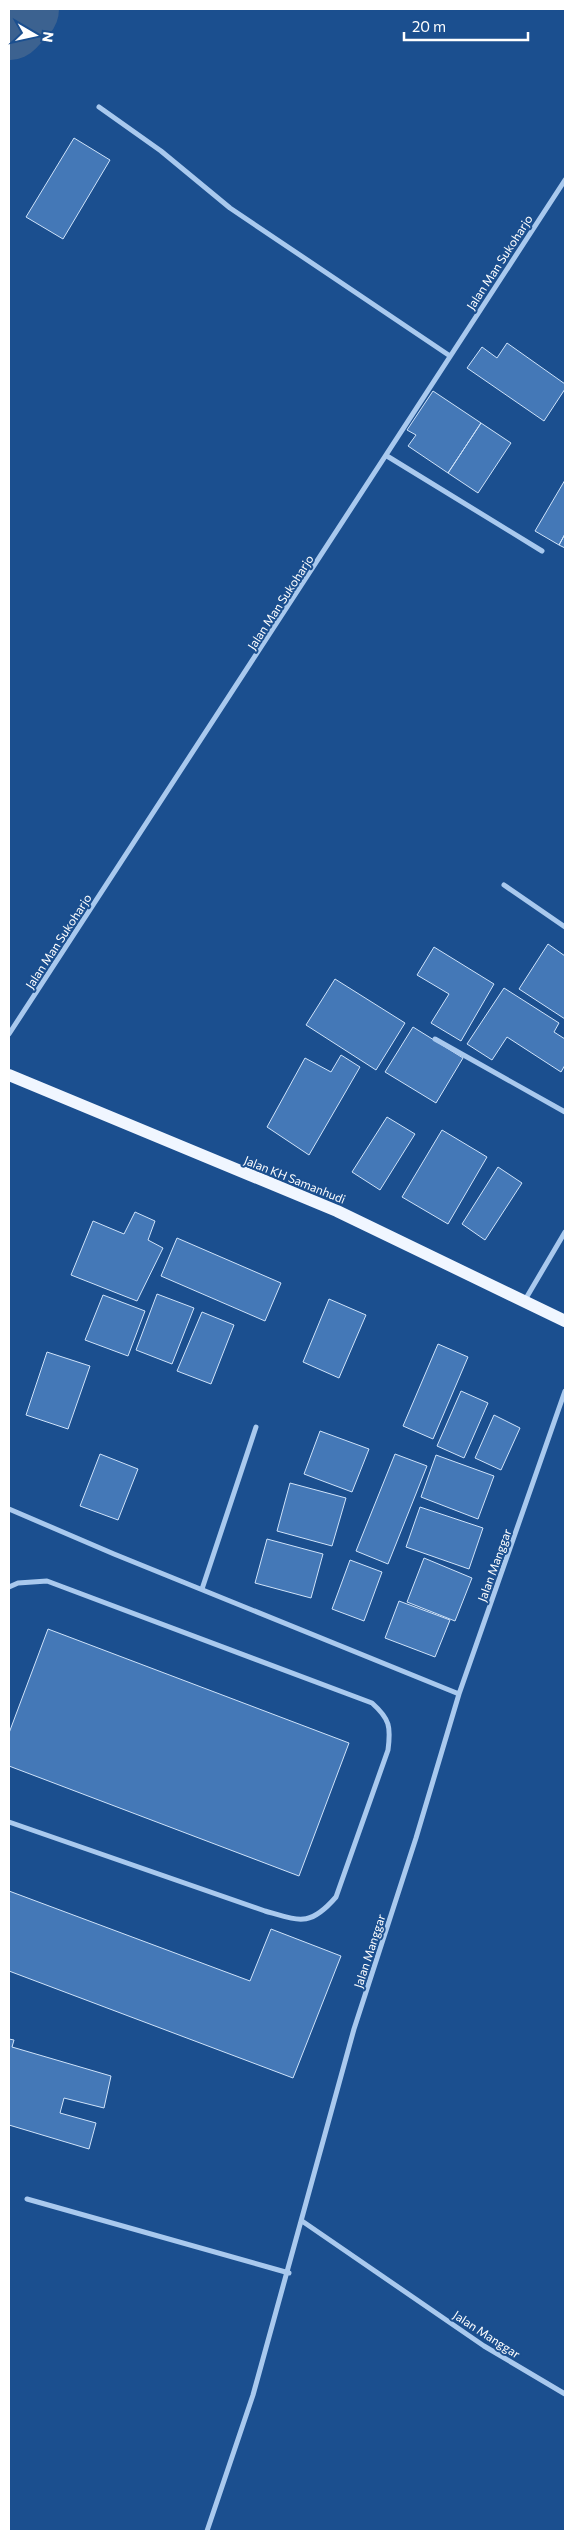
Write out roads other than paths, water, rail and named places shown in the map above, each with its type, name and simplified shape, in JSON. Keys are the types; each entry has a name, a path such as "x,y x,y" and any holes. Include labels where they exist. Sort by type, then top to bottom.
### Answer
{"main road":[{"name":"Jalan KH Samanhudi","path":"9,1074 337,1211 525,1300 565,1321"}],"street":[{"path":"99,107 161,151 230,208 450,356"},
{"name":"Jalan Man Sukoharjo","path":"9,1034 565,180"},
{"path":"387,456 542,551"},
{"path":"504,885 565,927"},
{"path":"435,1038 565,1112"},
{"path":"525,1300 565,1232"},
{"name":"Jalan Manggar","path":"565,1391 459,1694 416,1838 354,2029 302,2221 484,2346 565,2394"},
{"path":"202,1589 256,1428"},
{"path":"9,1509 459,1694"},
{"path":"9,1587 18,1583 46,1581 344,1692 372,1703 385,1714 390,1730 388,1750 336,1897 323,1912 306,1920 265,1911 9,1822"},
{"path":"28,2199 289,2273"},
{"path":"207,2531 253,2396 289,2273 302,2221"}],"waterway":[{"path":"9,23 22,9"}]}
